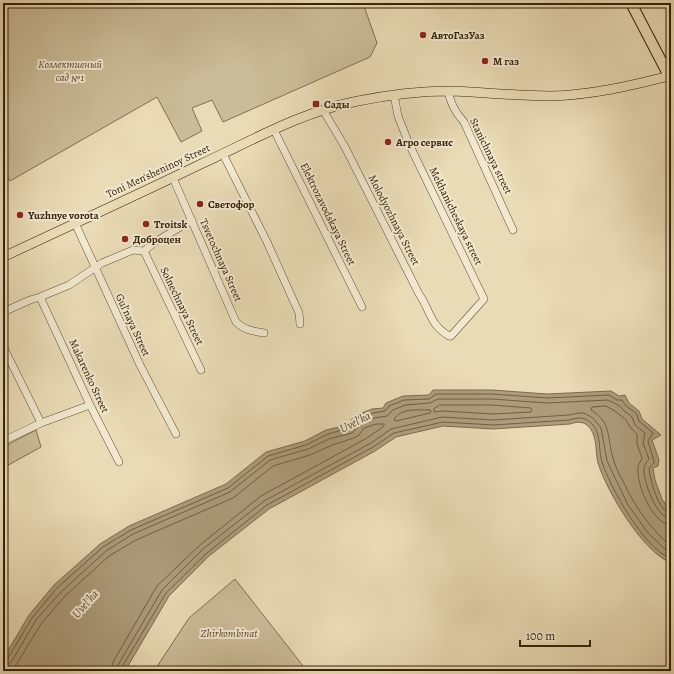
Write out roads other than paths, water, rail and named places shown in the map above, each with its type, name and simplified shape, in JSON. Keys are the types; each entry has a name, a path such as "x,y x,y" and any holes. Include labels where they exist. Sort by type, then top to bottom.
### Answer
{"highway":[{"path":"631,3 670,76"}],"main road":[{"name":"Toni Men'sheninoy Street","path":"3,257 274,130 323,110 357,101 394,95 448,91 515,95 571,94 604,91 670,76"}],"street":[{"name":"Stanichnaya street","path":"448,91 450,102 454,111 464,122 514,230"},
{"name":"Mekhanicheskaya street","path":"394,95 398,116 409,144 484,299 450,336"},
{"name":"Molodyozhnaya Street","path":"323,110 345,147 419,294 424,300 432,321 439,330 450,336"},
{"name":"Elektrozavodskaya Street","path":"274,130 362,308"},
{"path":"223,154 267,242 299,314 300,324"},
{"name":"Tsvetochnaya Street","path":"173,178 236,322 251,330 264,333"},
{"path":"3,312 30,300 40,298 69,286 102,263 133,250 144,251 155,242 192,220"},
{"name":"Gul'naya Street","path":"75,223 140,365 176,434"},
{"name":"Solnechnaya Street","path":"144,251 201,370"},
{"name":"Makarenko Street","path":"40,298 90,405 119,462"},
{"path":"3,346 41,423"},
{"path":"3,441 41,423 90,405"}],"water":[{"name":"Uvel'ka","path":"433,390 492,390 547,394 611,391 619,396 625,395 629,403 639,411 642,419 661,435 652,440 659,460 658,466 653,468 655,480 662,499 671,512 671,563 660,557 649,547 627,520 609,489 603,475 598,463 595,438 591,429 587,425 579,422 570,424 493,429 443,426 396,437 375,451 269,509 209,556 169,596 125,671 3,671 3,659 29,615 54,585 100,544 129,526 226,484 266,452 305,441 326,430 348,425 354,416 372,409 383,408 386,403 403,396 429,395"}],"place":[{"name":"АвтоГазУаз","path":"423,35"},
{"name":"М газ","path":"485,61"},
{"name":"Сады","path":"316,104"},
{"name":"Агро сервис","path":"388,142"},
{"name":"Светофор","path":"200,204"},
{"name":"Yuzhnye vorota","path":"20,215"},
{"name":"Troitsk","path":"146,224"},
{"name":"Доброцен","path":"125,239"}],"park label":[{"name":"Коллективный сад №1","path":"70,70"},
{"name":"Zhirkombinat","path":"229,633"}]}
